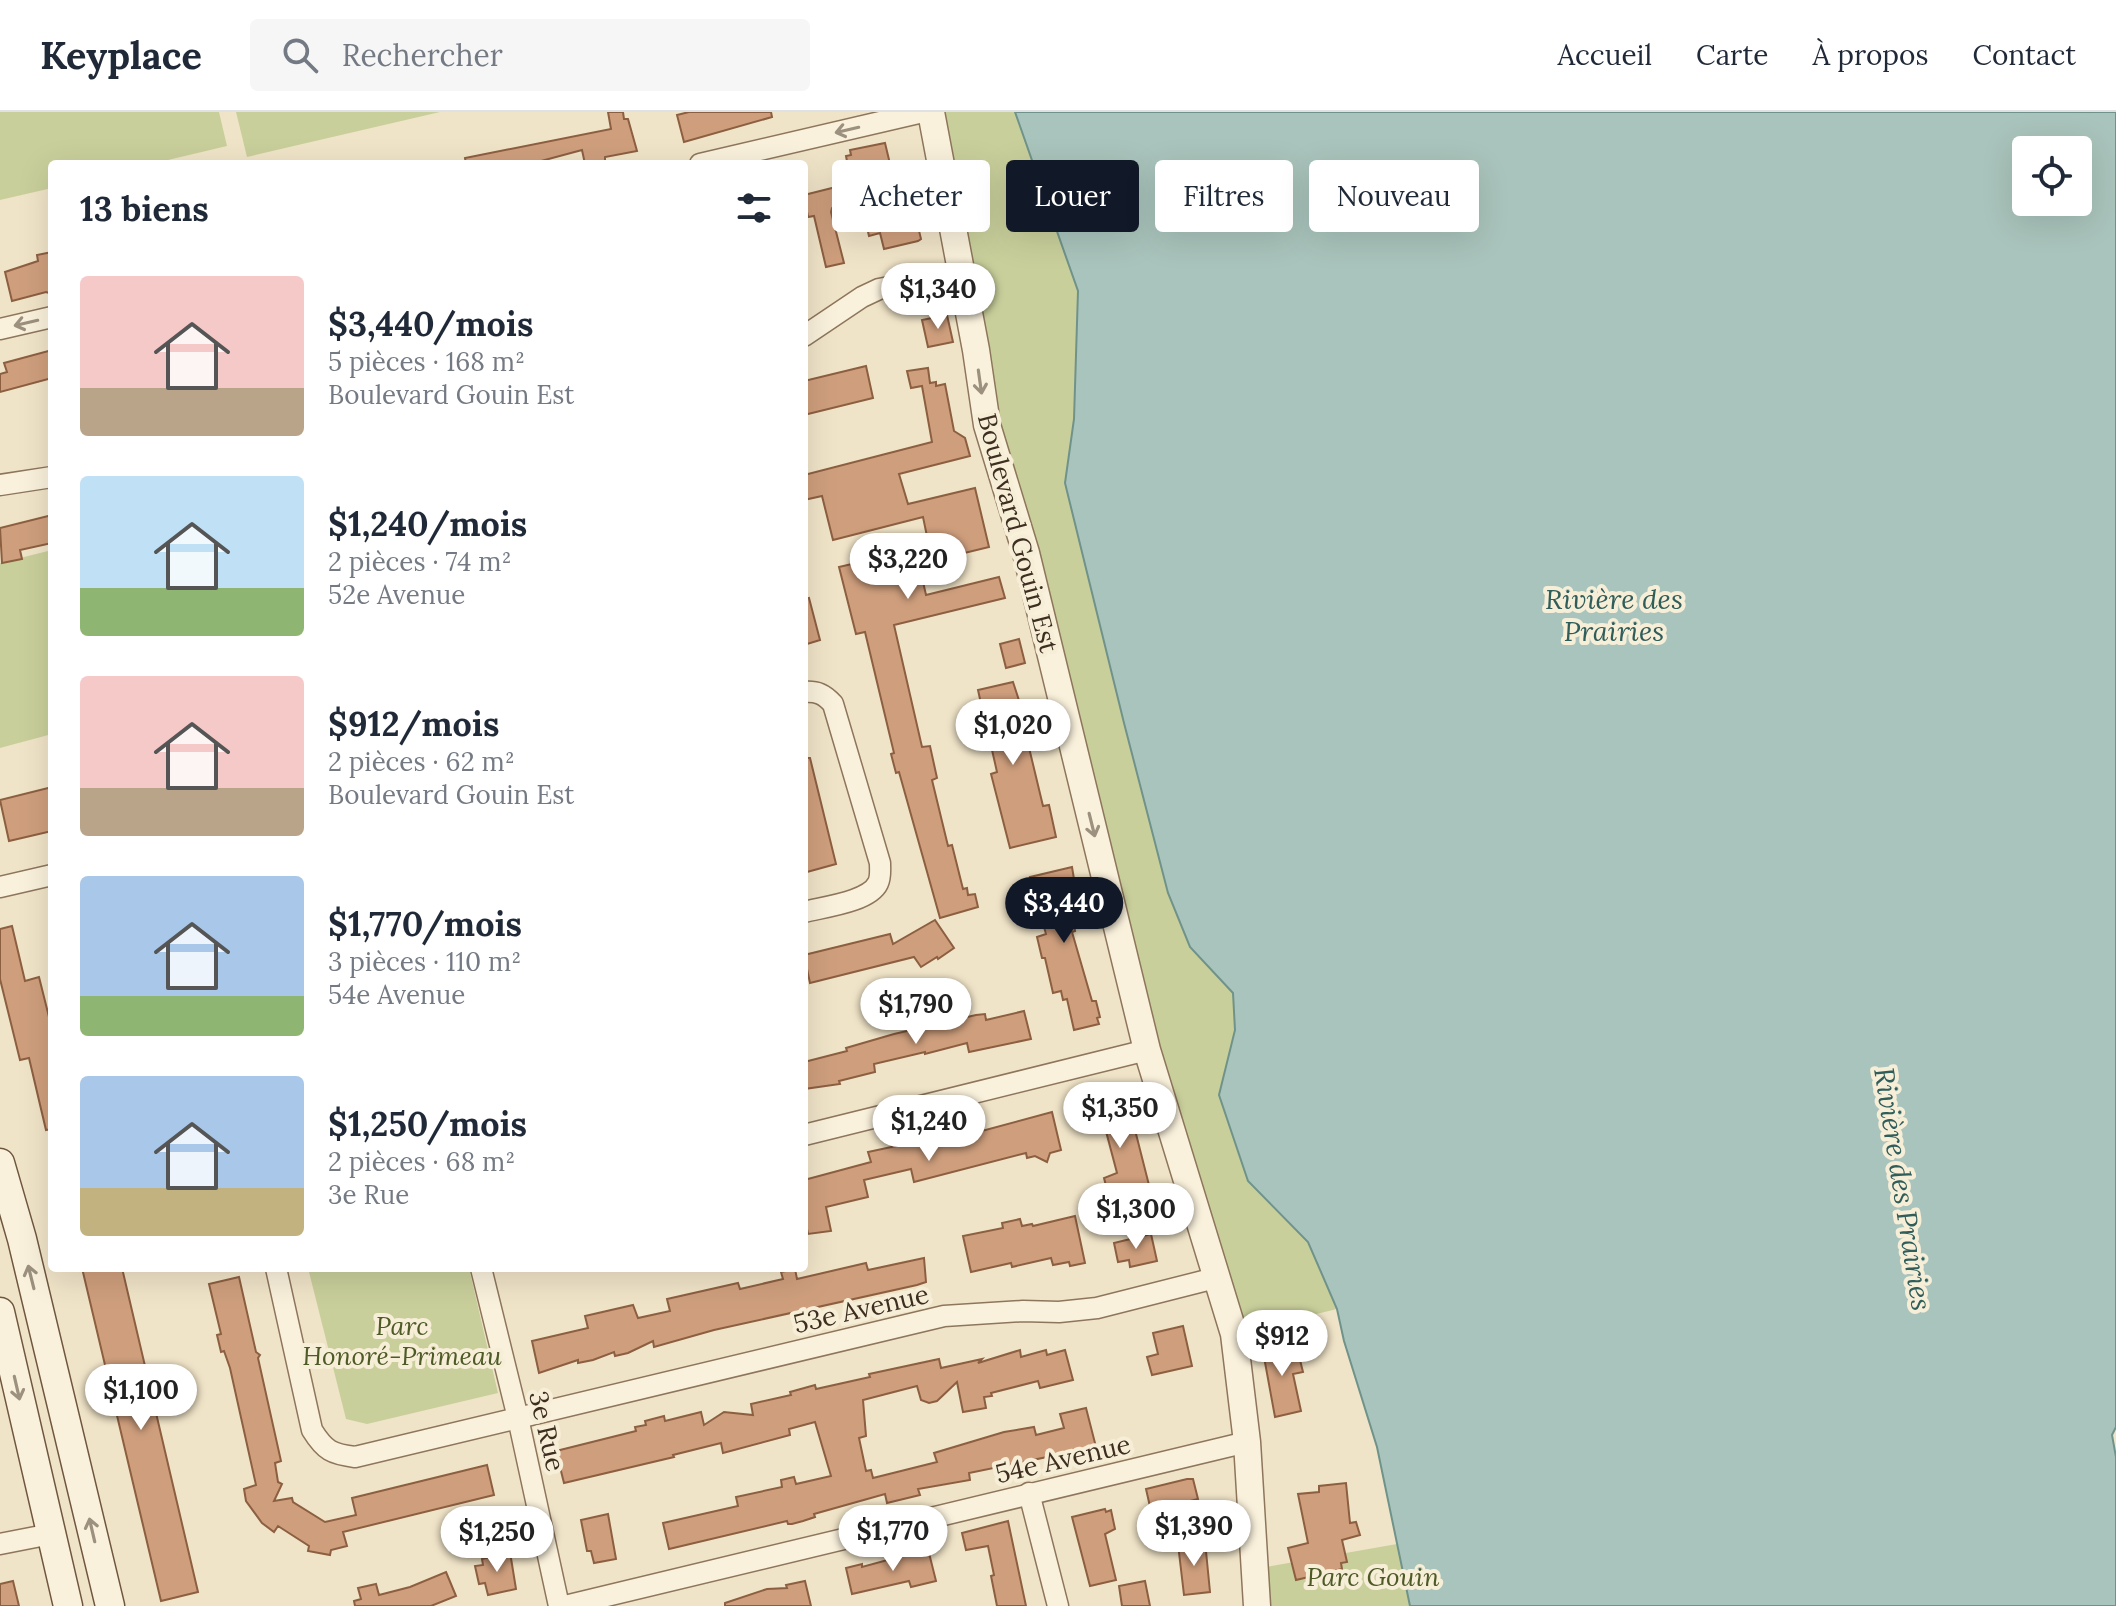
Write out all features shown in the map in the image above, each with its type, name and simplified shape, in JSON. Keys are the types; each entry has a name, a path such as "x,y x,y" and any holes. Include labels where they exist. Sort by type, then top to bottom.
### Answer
{"main road":[{"path":"0,1163 22,1239 110,1606"},
{"path":"0,1312 68,1606"}],"street":[{"path":"717,160 923,112"},
{"name":"Boulevard Gouin Est","path":"931,112 987,425 1026,553 1147,1050 1234,1334 1247,1442 1257,1606"},
{"path":"808,333 879,289 961,273"},
{"path":"0,329 48,318"},
{"path":"0,485 48,478"},
{"path":"808,692 825,695 833,704 880,863 880,878 871,892 808,911"},
{"path":"0,887 48,876"},
{"path":"808,1134 1147,1050"},
{"name":"53e Avenue","path":"277,1272 312,1430 335,1455 355,1457 944,1316 1097,1308 1219,1277"},
{"name":"3e Rue","path":"482,1272 559,1606"},
{"name":"54e Avenue","path":"565,1606 1247,1442"},
{"path":"1029,1493 1058,1606"},
{"path":"0,1544 51,1534"}],"green space":[{"path":"0,112 219,112 227,146 168,160 48,160 48,189 0,200"},
{"path":"236,112 440,112 247,157"},
{"path":"931,112 1015,112 1032,160 1006,160 1006,232 1057,232 1078,291 1074,419 1065,483 1190,947 1233,993 1235,1030 1220,1095 1248,1181 1308,1242 1337,1309 1234,1334 987,425 952,232 990,232 990,160 940,160"},
{"path":"48,551 48,735 0,748 0,563"},
{"name":"Parc Honoré-Primeau","path":"309,1272 470,1272 498,1393 367,1424 346,1419"},
{"name":"Parc Gouin","path":"1397,1544 1410,1606 1257,1606 1255,1569"}],"water":[{"name":"Rivière des Prairies","path":"1015,112 2116,112 2116,1427 2112,1435 2116,1457 2116,1606 1410,1606 1377,1447 1337,1309 1308,1242 1248,1181 1219,1095 1235,1030 1233,993 1190,947 1168,893 1065,483 1074,419 1078,291 1057,232 1139,232 1139,160 1032,160"}],"building":[{"path":"608,112 623,112 637,151 605,157 605,160 584,160 582,150 545,160 465,160 465,158 611,129"},
{"path":"689,112 771,112 772,117 684,142 677,115"},
{"path":"885,143 889,160 847,160 846,156 851,155 850,150"},
{"path":"832,188 832,232 836,232 844,263 826,267 814,216 808,217 808,194"},
{"path":"868,232 919,232 921,239 884,249 880,233 869,236"},
{"path":"48,253 48,293 12,301 5,272 38,261 37,255"},
{"path":"947,315 953,342 928,347 922,320"},
{"path":"48,351 48,379 0,392 0,374 7,372 4,363"},
{"path":"866,366 873,398 808,414 808,380"},
{"path":"928,368 930,383 936,382 936,386 945,384 954,431 965,438 970,456 899,474 908,504 975,488 989,547 919,564 926,595 999,577 1005,598 894,625 922,747 930,746 937,778 932,780 948,846 952,845 963,889 967,888 968,895 975,894 978,907 940,918 899,772 896,773 891,754 894,753 865,632 856,634 839,567 929,546 923,517 833,540 822,496 808,499 808,474 932,442 922,386 911,388 907,371"},
{"path":"48,516 48,544 20,550 22,559 2,563 0,528"},
{"path":"808,598 820,640 808,644"},
{"path":"1019,639 1025,663 1006,668 1000,644"},
{"path":"1013,682 1029,731 1025,731 1043,806 1049,805 1056,837 1010,848 991,774 997,772 990,741 983,742 975,710 982,708 978,690"},
{"path":"808,758 810,758 836,864 808,872"},
{"path":"48,788 48,832 9,841 0,800"},
{"path":"1072,867 1076,891 1070,892 1078,922 1074,924 1075,931 1072,932 1092,1001 1096,1001 1100,1017 1097,1018 1099,1024 1074,1030 1067,999 1063,1000 1061,991 1053,993 1045,958 1042,958 1037,937 1046,934 1030,877"},
{"path":"935,920 954,948 921,967 914,957 810,983 808,954 890,934 893,944"},
{"path":"12,926 25,981 39,977 48,1013 48,1130 29,1058 20,1060 0,979 0,929"},
{"path":"1024,1011 1031,1039 969,1052 967,1043 925,1052 874,1064 875,1072 839,1081 840,1084 808,1088 808,1061 894,1034 976,1015 985,1014 986,1020"},
{"path":"1110,1093 1112,1102 1116,1101 1123,1129 1134,1126 1151,1193 1110,1201 1104,1178 1117,1173 1103,1120 1090,1123 1084,1099"},
{"path":"1052,1112 1061,1150 1050,1153 1047,1162 1035,1156 1027,1158 1026,1153 914,1182 911,1169 864,1180 868,1197 826,1207 831,1231 808,1234 808,1179 871,1162 868,1152 957,1133 958,1136"},
{"path":"1075,1216 1085,1263 1053,1265 1051,1258 971,1272 963,1236 1003,1228 1002,1223 1020,1219 1022,1226 1033,1226"},
{"path":"1151,1234 1157,1261 1130,1267 1129,1260 1118,1262 1114,1243"},
{"path":"924,1258 926,1282 714,1330 654,1347 653,1341 628,1353 615,1356 614,1352 578,1363 578,1360 539,1373 532,1341 588,1328 585,1316 633,1305 638,1318 670,1311 667,1299 738,1283 740,1289 783,1279 781,1272 796,1272 797,1279 866,1263 868,1270"},
{"path":"83,1272 123,1272 198,1592 161,1601"},
{"path":"239,1277 256,1352 260,1355 258,1358 281,1461 275,1463 278,1482 282,1484 274,1501 292,1498 293,1502 325,1522 356,1515 352,1498 487,1465 494,1495 343,1532 347,1546 331,1550 330,1555 308,1551 309,1546 278,1526 274,1532 262,1523 246,1501 244,1489 256,1485 230,1368 224,1351 221,1352 217,1335 221,1334 209,1284"},
{"path":"1183,1326 1192,1366 1152,1375 1147,1357 1158,1354 1153,1333"},
{"path":"1286,1341 1291,1358 1299,1356 1303,1372 1293,1374 1301,1411 1275,1417 1262,1346"},
{"path":"1020,1350 1021,1357 1046,1350 1047,1355 1065,1350 1073,1380 1040,1388 1038,1381 991,1393 992,1396 984,1397 986,1408 963,1412 957,1382 937,1401 929,1403 921,1400 917,1386 863,1400 866,1436 859,1438 866,1471 871,1470 873,1478 937,1462 934,1453 1004,1432 1034,1427 1036,1435 1064,1428 1060,1414 1086,1408 1096,1447 969,1473 970,1480 918,1489 920,1495 887,1503 885,1494 814,1514 815,1517 792,1524 787,1521 669,1549 663,1523 738,1506 736,1497 782,1487 781,1480 794,1477 796,1484 831,1476 815,1422 789,1429 790,1435 723,1453 721,1443 564,1483 556,1451 636,1431 635,1427 646,1425 645,1421 664,1416 665,1421 701,1412 704,1425 724,1412 753,1415 751,1404 791,1395 790,1392 815,1385 816,1389 939,1359 941,1368 982,1359 978,1363"},
{"path":"1193,1479 1198,1499 1151,1511 1146,1489"},
{"path":"1346,1483 1350,1523 1356,1522 1360,1535 1342,1540 1347,1562 1341,1563 1342,1569 1296,1580 1288,1548 1308,1543 1298,1494 1319,1492 1319,1486"},
{"path":"1105,1509 1106,1512 1111,1510 1115,1529 1105,1534 1116,1580 1090,1586 1072,1517"},
{"path":"608,1514 616,1559 594,1563 591,1551 587,1551 581,1520"},
{"path":"1008,1521 1026,1606 997,1606 988,1546 966,1550 962,1533"},
{"path":"1205,1541 1210,1592 1184,1595 1178,1544"},
{"path":"928,1549 936,1581 911,1587 909,1581 852,1594 846,1568 862,1564 862,1567"},
{"path":"510,1552 516,1589 488,1595 485,1583 479,1584 475,1566 483,1565 482,1559"},
{"path":"446,1572 456,1596 431,1606 355,1606 354,1601 361,1599 358,1588 376,1584 379,1595 410,1587"},
{"path":"13,1581 19,1606 0,1606 0,1584"},
{"path":"805,1581 811,1606 725,1606 725,1603 767,1589 787,1588 786,1585"},
{"path":"1145,1581 1150,1606 1122,1606 1119,1586"}]}
